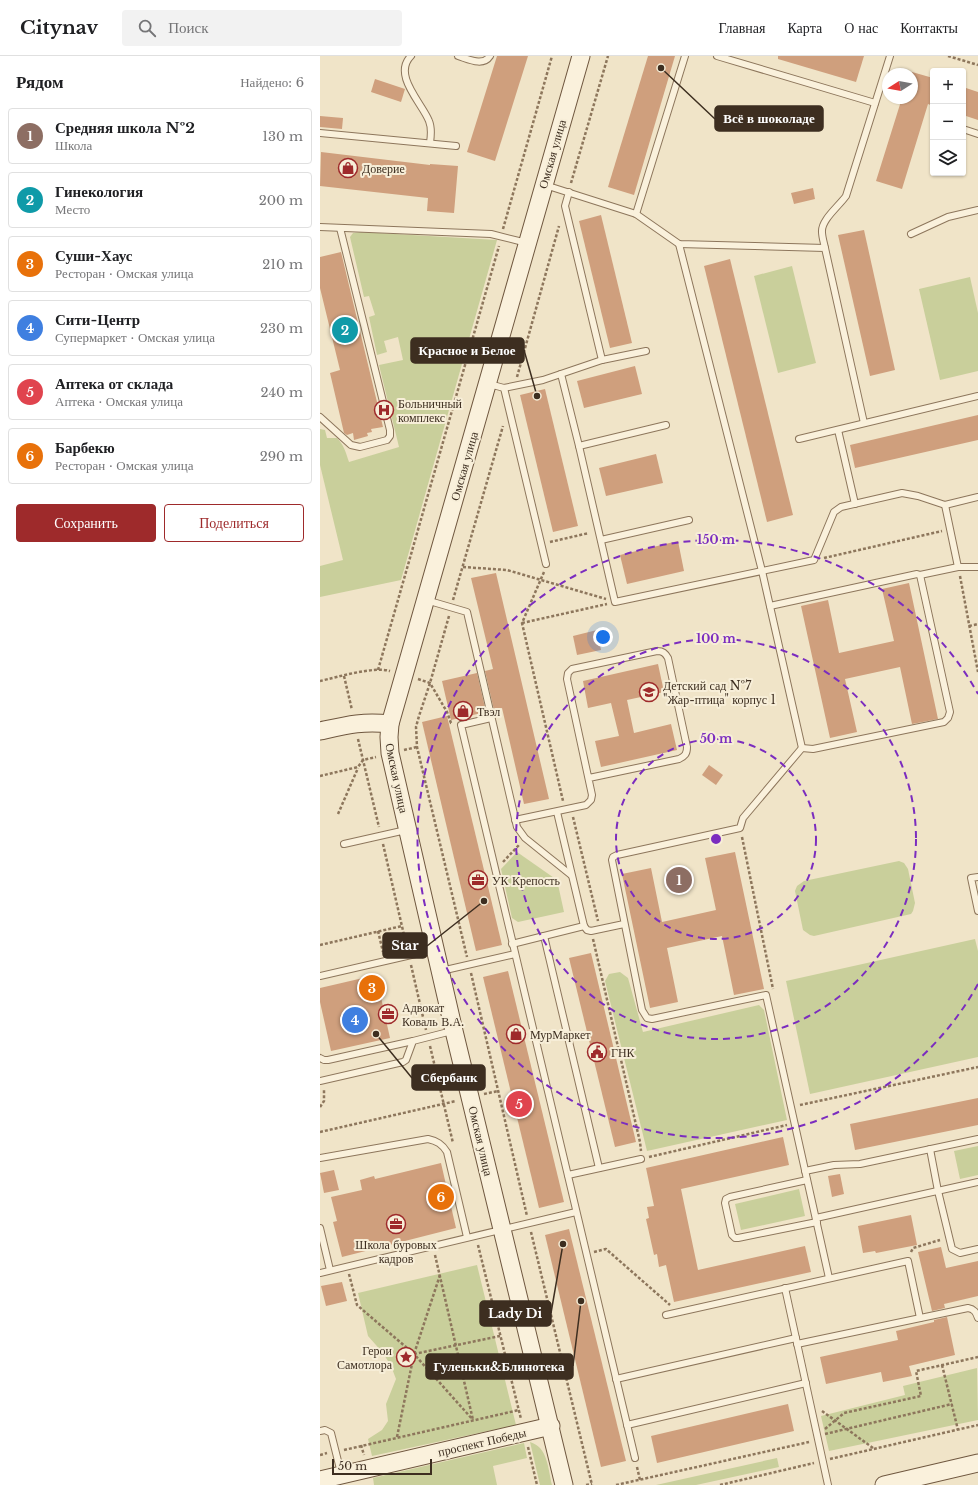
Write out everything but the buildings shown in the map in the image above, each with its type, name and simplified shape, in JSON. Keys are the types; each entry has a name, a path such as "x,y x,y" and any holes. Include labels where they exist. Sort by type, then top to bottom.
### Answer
{"main road":[{"name":"Омская улица","path":"564,1485 551,1426 454,1031 390,753 389,738 390,724 581,56"},
{"path":"320,731 355,723 366,722 390,724"},
{"name":"проспект Победы","path":"320,1480 551,1426"},
{"path":"884,1485 924,1478 978,1463"}],"lane":[{"path":"411,56 408,59 404,69 405,78 430,122 430,143"},
{"path":"458,56 482,62 487,60 490,56"},
{"path":"636,214 685,56"},
{"path":"717,56 875,103"},
{"path":"864,423 821,231 823,224 841,204 846,196 890,56"},
{"path":"966,130 978,134"},
{"path":"320,133 456,146"},
{"path":"544,184 636,214 679,244 825,248"},
{"path":"569,192 565,206 602,360"},
{"path":"911,234 948,217 978,210"},
{"path":"320,227 491,234 527,243"},
{"path":"320,417 355,447 387,440 390,436 390,430 340,228"},
{"path":"679,244 762,571 802,748"},
{"path":"487,384 504,388 543,380 602,360 646,351"},
{"path":"561,374 615,602 814,560 834,512 841,507 902,493 918,496 945,505 978,497"},
{"path":"504,388 546,564"},
{"path":"799,439 978,396"},
{"path":"579,446 666,425"},
{"path":"838,430 855,504"},
{"path":"945,505 958,567"},
{"path":"601,540 689,520"},
{"path":"770,606 917,574 920,575 958,567 978,566"},
{"path":"802,748 813,749 828,746 944,722 948,718 950,712 920,575"},
{"path":"426,600 467,612 517,827 525,838 571,875"},
{"path":"515,820 586,805 591,800 592,795 589,778 566,679 568,673 572,669 662,651 668,658 687,753 684,757 679,759 589,778"},
{"path":"491,718 461,726 635,1458"},
{"path":"802,748 743,818 740,828 617,854 613,857 612,865 642,1010 647,1018 652,1019 766,995 829,1278"},
{"path":"557,812 584,926 587,930 591,930 624,924"},
{"path":"344,844 408,829"},
{"path":"978,877 970,878 978,911"},
{"path":"512,944 584,926"},
{"path":"544,936 599,1168"},
{"path":"320,976 435,949"},
{"path":"441,971 515,954"},
{"path":"320,1058 328,1060 454,1031"},
{"path":"322,1081 403,1062 406,1060 413,1041"},
{"path":"320,1158 428,1139 443,1145 448,1152 467,1237"},
{"path":"805,1171 834,1164 860,1164 978,1139"},
{"path":"930,1149 938,1191 952,1249 960,1253 978,1249"},
{"path":"568,1175 641,1159"},
{"path":"807,1180 726,1199 725,1203 732,1235 735,1238 738,1238 978,1182"},
{"path":"320,1273 576,1212"},
{"path":"320,1228 330,1270"},
{"path":"666,1315 908,1261 920,1318"},
{"path":"785,1288 828,1485"},
{"path":"616,1379 797,1341 968,1308 976,1312 978,1318"},
{"path":"627,1424 806,1383"},
{"path":"320,1431 325,1430 331,1433 341,1475"}],"path":[{"path":"378,670 552,56"},
{"path":"569,192 608,56"},
{"path":"948,56 978,65"},
{"path":"541,544 599,530"},
{"path":"814,560 950,530"},
{"path":"546,564 522,623 568,809 600,929"},
{"path":"463,567 507,570 615,602"},
{"path":"958,567 978,672"},
{"path":"522,623 615,602"},
{"path":"969,626 978,624"},
{"path":"338,814 358,767 363,760 417,747"},
{"path":"363,760 455,1151"},
{"path":"320,776 358,767"},
{"path":"740,828 774,988 771,994 766,995"},
{"path":"495,871 525,838"},
{"path":"320,945 402,926"},
{"path":"591,930 640,1142 641,1159 795,1124"},
{"path":"378,931 385,961"},
{"path":"791,1107 978,1067"},
{"path":"320,1108 324,1101 322,1081"},
{"path":"484,1094 498,1091"},
{"path":"320,1132 460,1100"},
{"path":"475,1235 537,1485"},
{"path":"908,1261 913,1248 949,1238"},
{"path":"433,1245 473,1420"},
{"path":"586,1254 606,1249 678,1312"},
{"path":"347,1266 357,1305 414,1354 473,1420"},
{"path":"397,1437 414,1354 440,1275"},
{"path":"414,1354 500,1336"},
{"path":"818,1438 834,1420 844,1413 921,1396 916,1371 978,1357"},
{"path":"942,1365 958,1430"},
{"path":"810,1403 873,1449"},
{"path":"616,1485 818,1438 847,1429 952,1404"},
{"path":"320,1455 518,1410"},
{"path":"720,1485 978,1425"},
{"path":"635,1458 640,1480"},
{"path":"586,1485 592,1485"}],"green space":[{"path":"361,232 497,240 401,580 320,597 320,566 343,560 320,465 320,429 325,430 327,438 337,438 344,449 349,462 399,447 379,365 403,360 398,337 384,341 387,352 377,355 369,317 375,315 369,296 364,297 350,237 353,233"},
{"path":"792,266 816,363 778,373 754,276"},
{"path":"970,277 978,313 978,371 940,380 919,289"},
{"path":"517,852 557,880 564,912 518,922 512,918 501,869"},
{"path":"899,861 904,863 908,869 915,903 911,914 814,936 803,930 795,891 797,886 804,881"},
{"path":"975,939 978,951 978,1057 810,1094 786,981"},
{"path":"620,972 628,978 643,1032 759,1005 764,1010 787,1120 647,1151 605,981 609,974"},
{"path":"978,1146 978,1175 960,1179 954,1151"},
{"path":"799,1189 805,1216 741,1230 735,1204"},
{"path":"477,1265 516,1425 372,1456 368,1439 382,1430 388,1421 386,1404 396,1379 391,1366 383,1353 368,1336 358,1293"},
{"path":"977,1368 978,1420 829,1451 821,1416 905,1395 903,1386"},
{"path":"530,1442 536,1445 544,1454 552,1485 540,1485"},
{"path":"524,1443 527,1458 493,1466 497,1485 374,1485 373,1478"},
{"path":"777,1458 779,1467 696,1485 656,1485"}],"place":[{"name":"Всё в шоколаде","path":"661,68"},
{"name":"Доверие","path":"348,168"},
{"name":"Гинекология","path":"345,330"},
{"name":"Красное и Белое","path":"537,396"},
{"name":"Больничный комплекс","path":"384,410"},
{"name":"Детский сад №7 \"Жар-птица\" корпус 1","path":"649,692"},
{"name":"Твэл","path":"463,711"},
{"name":"УК Крепость","path":"478,880"},
{"name":"Средняя школа №2","path":"679,880"},
{"name":"Star","path":"484,901"},
{"name":"Суши-Хаус","path":"372,988"},
{"name":"Адвокат Коваль В.А.","path":"388,1014"},
{"name":"Сити-Центр","path":"355,1020"},
{"name":"Сбербанк","path":"376,1034"},
{"name":"МурМаркет","path":"516,1034"},
{"name":"ГНК","path":"597,1052"},
{"name":"Аптека от склада","path":"519,1104"},
{"name":"Барбекю","path":"441,1197"},
{"name":"Школа буровых кадров","path":"396,1224"},
{"name":"Lady Di","path":"563,1244"},
{"name":"Гуленьки&Блинотека","path":"581,1301"},
{"name":"Герои Самотлора","path":"406,1357"}]}
